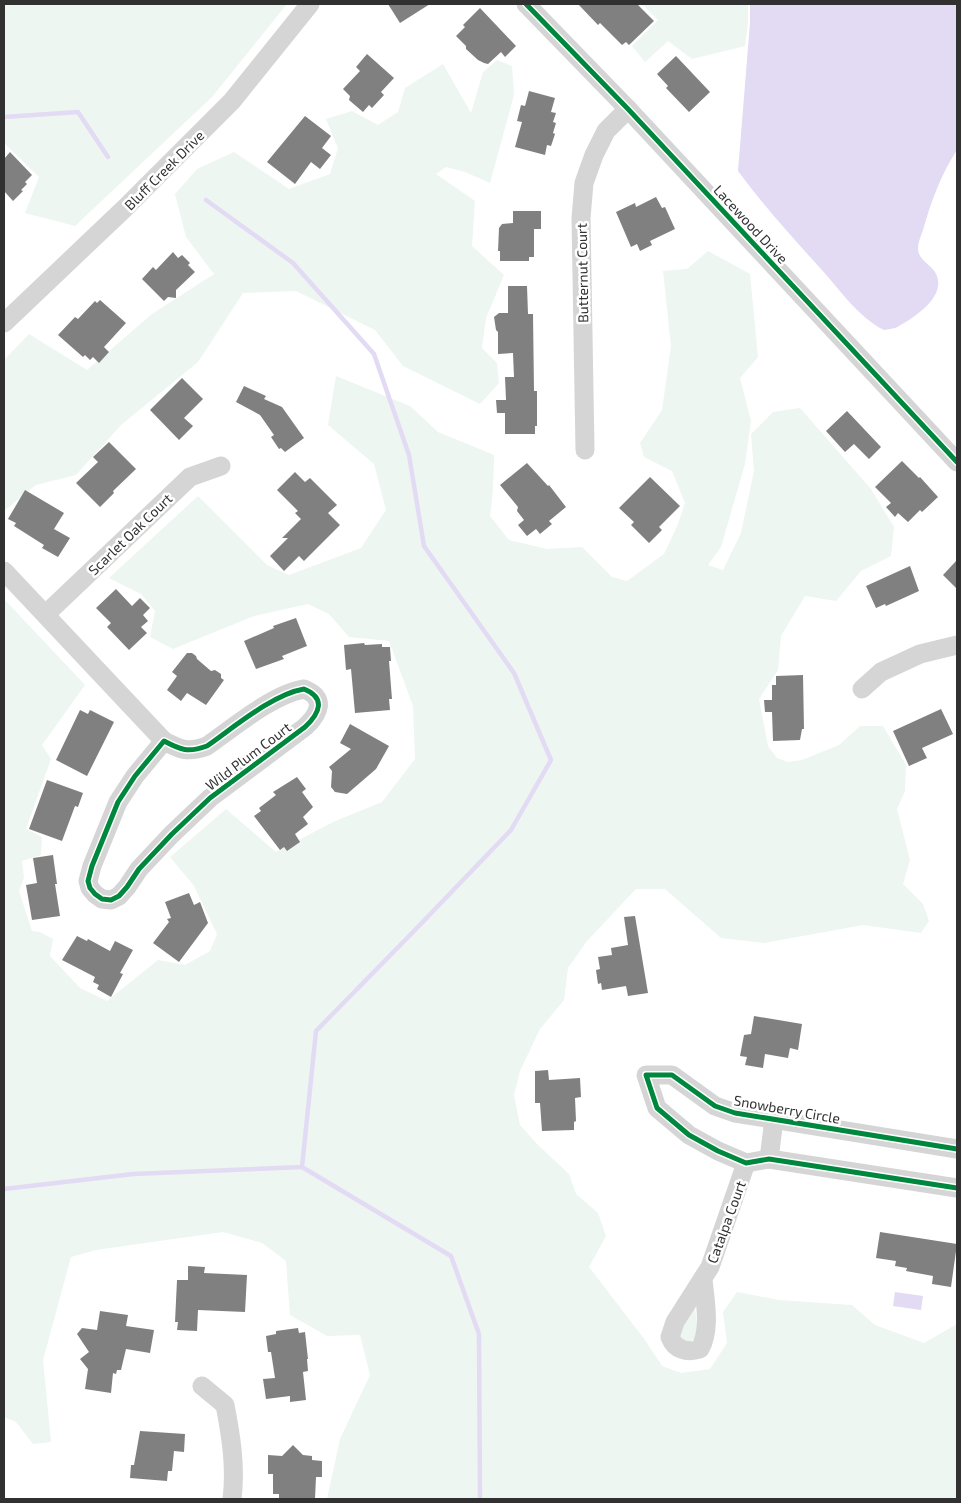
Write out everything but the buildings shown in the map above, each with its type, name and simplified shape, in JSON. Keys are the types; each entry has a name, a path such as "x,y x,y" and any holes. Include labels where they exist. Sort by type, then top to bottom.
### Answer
{"street":[{"name":"Bluff Creek Drive","path":"4,323 125,208 232,101 310,4"},
{"name":"Lacewood Drive","path":"526,4 628,109 955,455"},
{"name":"Butternut Court","path":"585,450 581,218 584,183 594,155 606,131 628,109"},
{"name":"Scarlet Oak Court","path":"46,614 190,477 221,466"},
{"name":"Wild Plum Court","path":"4,571 164,741 181,750 197,750 207,746 278,697 294,690 304,688 314,693 318,700 318,710 314,719 306,727 210,798 139,869 119,896 111,900 102,899 90,888 88,880 92,866 118,802 135,776 164,741"},
{"path":"862,689 888,668 920,654 957,645"},
{"name":"Snowberry Circle","path":"746,1163 718,1151 689,1135 657,1108 646,1075 672,1075 715,1106 735,1113 957,1149"},
{"path":"769,1159 774,1119"},
{"path":"746,1163 769,1159 957,1188"},
{"name":"Catalpa Court","path":"703,1279 710,1267 746,1163"},
{"path":"202,1386 226,1405 232,1447 234,1487 232,1499"}],"shaded area":[{"path":"4,4 287,4 212,97 75,226 25,213 39,177 4,143"},
{"path":"642,4 748,4 745,46 692,59 668,41 645,62 632,46 658,20"},
{"path":"750,4 957,4 957,150 937,188 918,246 920,256 935,272 938,289 934,297 921,311 897,327 884,330 858,311 778,221 738,171"},
{"path":"497,60 512,66 514,95 490,183 465,172 446,167 436,174 475,201 472,246 504,275 486,318 482,348 497,363 499,383 480,404 403,366 375,330 296,291 243,293 198,362 121,425 76,475 36,485 4,511 4,360 29,334 87,370 152,314 214,274 186,237 175,194 197,169 234,152 289,189 330,174 338,148 326,119 352,111 378,125 398,112 405,88 443,64 471,113 483,72"},
{"path":"708,251 750,274 758,357 740,378 751,421 745,464 721,547 708,565 723,570 741,533 754,471 751,434 773,412 800,408 871,489 894,527 891,556 861,571 836,601 805,596 781,636 778,670 759,699 768,746 777,758 788,762 802,760 839,745 860,726 883,726 906,765 905,791 897,809 910,860 903,884 923,904 929,921 921,933 863,925 764,943 721,938 665,889 636,889 587,941 568,968 564,1000 540,1029 520,1071 514,1095 520,1125 569,1174 576,1194 598,1213 606,1236 589,1267 645,1340 662,1366 681,1373 710,1369 727,1343 723,1312 737,1292 779,1300 852,1305 875,1325 924,1343 957,1324 957,1499 327,1499 340,1439 370,1375 360,1335 327,1336 290,1315 286,1261 262,1243 223,1232 96,1250 71,1257 43,1360 51,1442 33,1444 16,1422 4,1417 4,599 85,685 42,745 51,759 26,829 42,837 41,855 22,861 24,878 19,891 32,931 40,932 53,939 50,956 80,988 107,1001 158,960 185,965 210,951 217,934 194,886 170,857 226,809 276,852 333,822 382,802 415,759 413,706 389,641 349,637 329,614 308,604 254,616 173,649 150,637 155,611 141,594 109,578 198,496 267,565 289,575 361,548 386,510 374,464 328,425 336,376 410,406 438,432 494,455 490,516 509,540 547,549 582,547 612,577 627,581 664,554 678,524 685,503 672,471 644,457 640,443 662,410 671,346 663,271 687,269"},
{"path":"895,1292 923,1296 921,1310 893,1306"},
{"path":"695,1306 698,1337 689,1343 682,1340 678,1334"}],"waterway":[{"path":"4,117 78,112 108,157"},
{"path":"206,200 293,263 374,354 409,455 424,546 514,673 551,760 511,830 316,1031 302,1167 451,1256 479,1334 480,1499"},
{"path":"4,1189 133,1174 302,1167"}],"cycle path":[{"path":"526,4 628,109 957,462"},
{"path":"304,689 316,697 318,701 317,711 305,727 210,798 139,869 119,896 111,900 102,899 95,894 90,888 88,881 92,866 118,802 135,776 164,741 185,750 207,746 267,704 279,697 304,689"},
{"path":"957,1149 735,1113 715,1106 672,1075 646,1075 657,1108 689,1135 718,1151 746,1163 769,1159 957,1188"}]}
